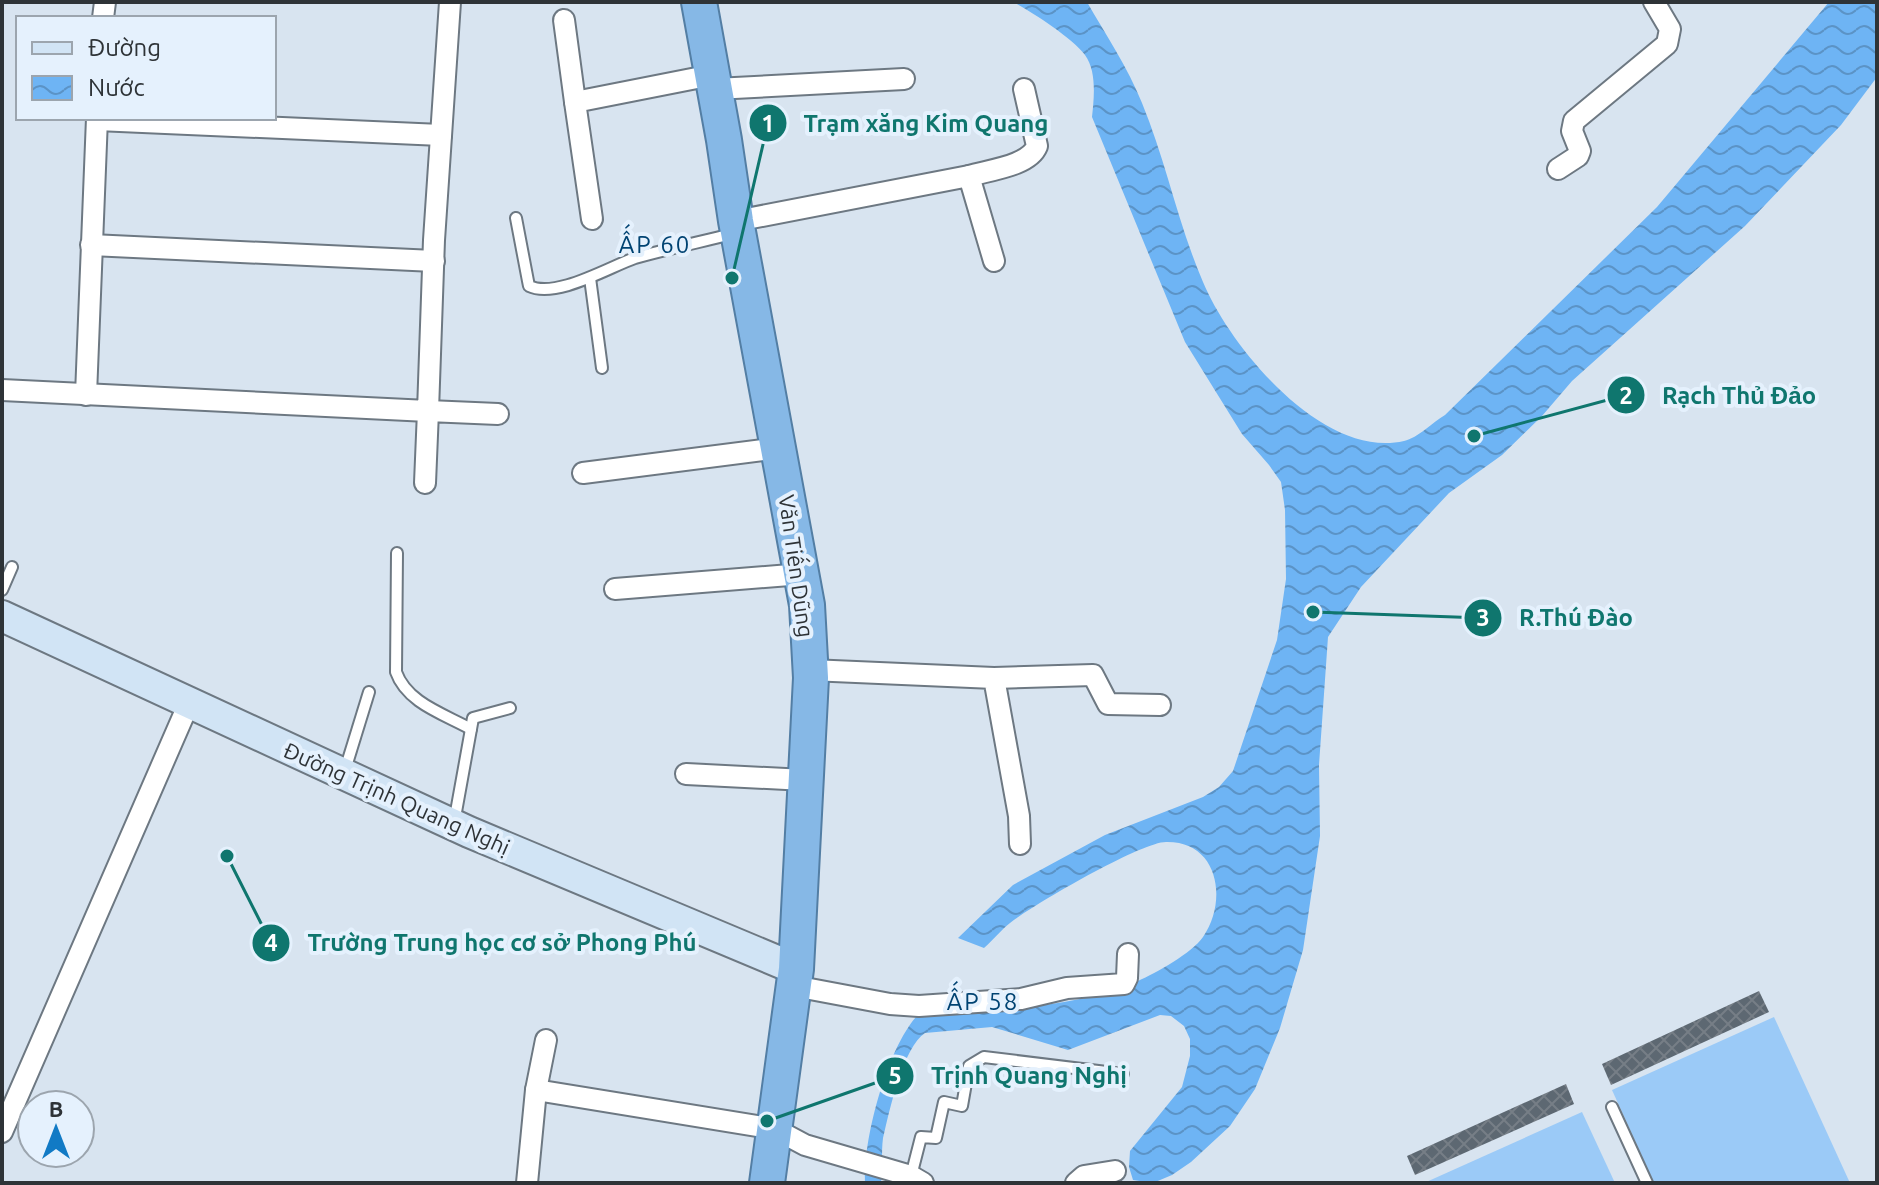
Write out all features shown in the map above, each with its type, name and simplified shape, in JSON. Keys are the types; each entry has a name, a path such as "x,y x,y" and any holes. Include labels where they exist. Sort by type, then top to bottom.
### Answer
{"highway":[{"name":"Văn Tiến Dũng","path":"699,2 807,605 810,670 795,978 767,1183"}],"main road":[{"name":"Đường Trịnh Quang Nghị","path":"2,616 454,825 795,978"}],"street":[{"path":"425,483 434,261 450,2"},
{"path":"1558,169 1578,156 1580,151 1572,131 1574,121 1667,44 1670,29 1654,2"},
{"path":"564,20 592,219"},
{"path":"575,102 713,82 904,79"},
{"path":"737,227 969,176 1034,154 1037,146 1024,89"},
{"path":"86,395 97,120"},
{"path":"118,120 441,135"},
{"path":"969,176 994,261"},
{"path":"91,245 434,261"},
{"path":"2,390 498,414"},
{"path":"583,473 779,448"},
{"path":"615,589 802,574"},
{"path":"810,670 994,678 1093,675 1108,704 1160,705"},
{"path":"994,678 1019,816 1020,844"},
{"path":"2,1132 189,703"},
{"path":"686,774 805,780"},
{"path":"795,978 890,1004 919,1006 1021,999 1067,988 1124,984 1128,954"},
{"path":"527,1183 536,1090 546,1040"},
{"path":"536,1090 775,1129 805,1145 917,1180"},
{"path":"1076,1183 1084,1176 1115,1171"}],"lane":[{"path":"516,218 529,286 541,289 590,278 632,259 737,227"},
{"path":"590,278 602,368"},
{"path":"397,553 396,672 401,686 410,696 471,729"},
{"path":"2,590 12,567"},
{"path":"344,774 369,692"},
{"path":"454,825 473,718 510,708"},
{"path":"917,1180 918,1143 921,1137 936,1138 944,1102 962,1106 969,1066 984,1057 1123,1074"},
{"path":"1612,1107 1647,1183"}],"shaded area":[{"path":"1774,1017 1850,1183 1654,1183 1612,1090"},
{"path":"1582,1112 1615,1183 1424,1183"}],"water":[{"path":"1013,2 1087,2 1136,90 1158,147 1194,260 1216,308 1234,337 1283,393 1312,416 1342,433 1373,442 1404,441 1445,415 1657,207 1829,2 1877,2 1877,77 1841,125 1745,226 1572,381 1502,455 1449,493 1361,587 1328,637 1319,765 1320,836 1303,950 1280,1028 1255,1089 1230,1126 1172,1175 1153,1183 1133,1180 1129,1167 1130,1151 1182,1087 1190,1056 1190,1039 1184,1026 1171,1016 1160,1015 1068,1050 992,1027 925,1033 910,1052 893,1097 883,1138 881,1183 865,1183 868,1143 879,1096 896,1051 916,1017 1058,1003 1113,991 1164,968 1191,950 1203,937 1215,907 1214,876 1208,862 1198,851 1184,844 1166,842 1134,852 1063,889 1010,923 984,948 958,938 1013,885 1105,835 1203,797 1219,787 1233,771 1277,640 1286,579 1285,510 1281,482 1242,434 1185,342 1092,117 1094,85 1089,62 1062,33"}],"building":[{"path":"1759,991 1769,1012 1611,1085 1602,1064"},
{"path":"1566,1084 1574,1104 1415,1175 1407,1156"}],"place":[{"name":"Trạm xăng Kim Quang","path":"732,278"},
{"name":"Rạch Thủ Đảo","path":"1474,436"},
{"name":"R.Thú Đào","path":"1313,612"},
{"name":"Trường Trung học cơ sở Phong Phú","path":"227,856"},
{"name":"Trịnh Quang Nghị","path":"767,1121"}],"district":[{"name":"ẤP 60","path":"655,244"},
{"name":"ẤP 58","path":"983,1001"}]}
